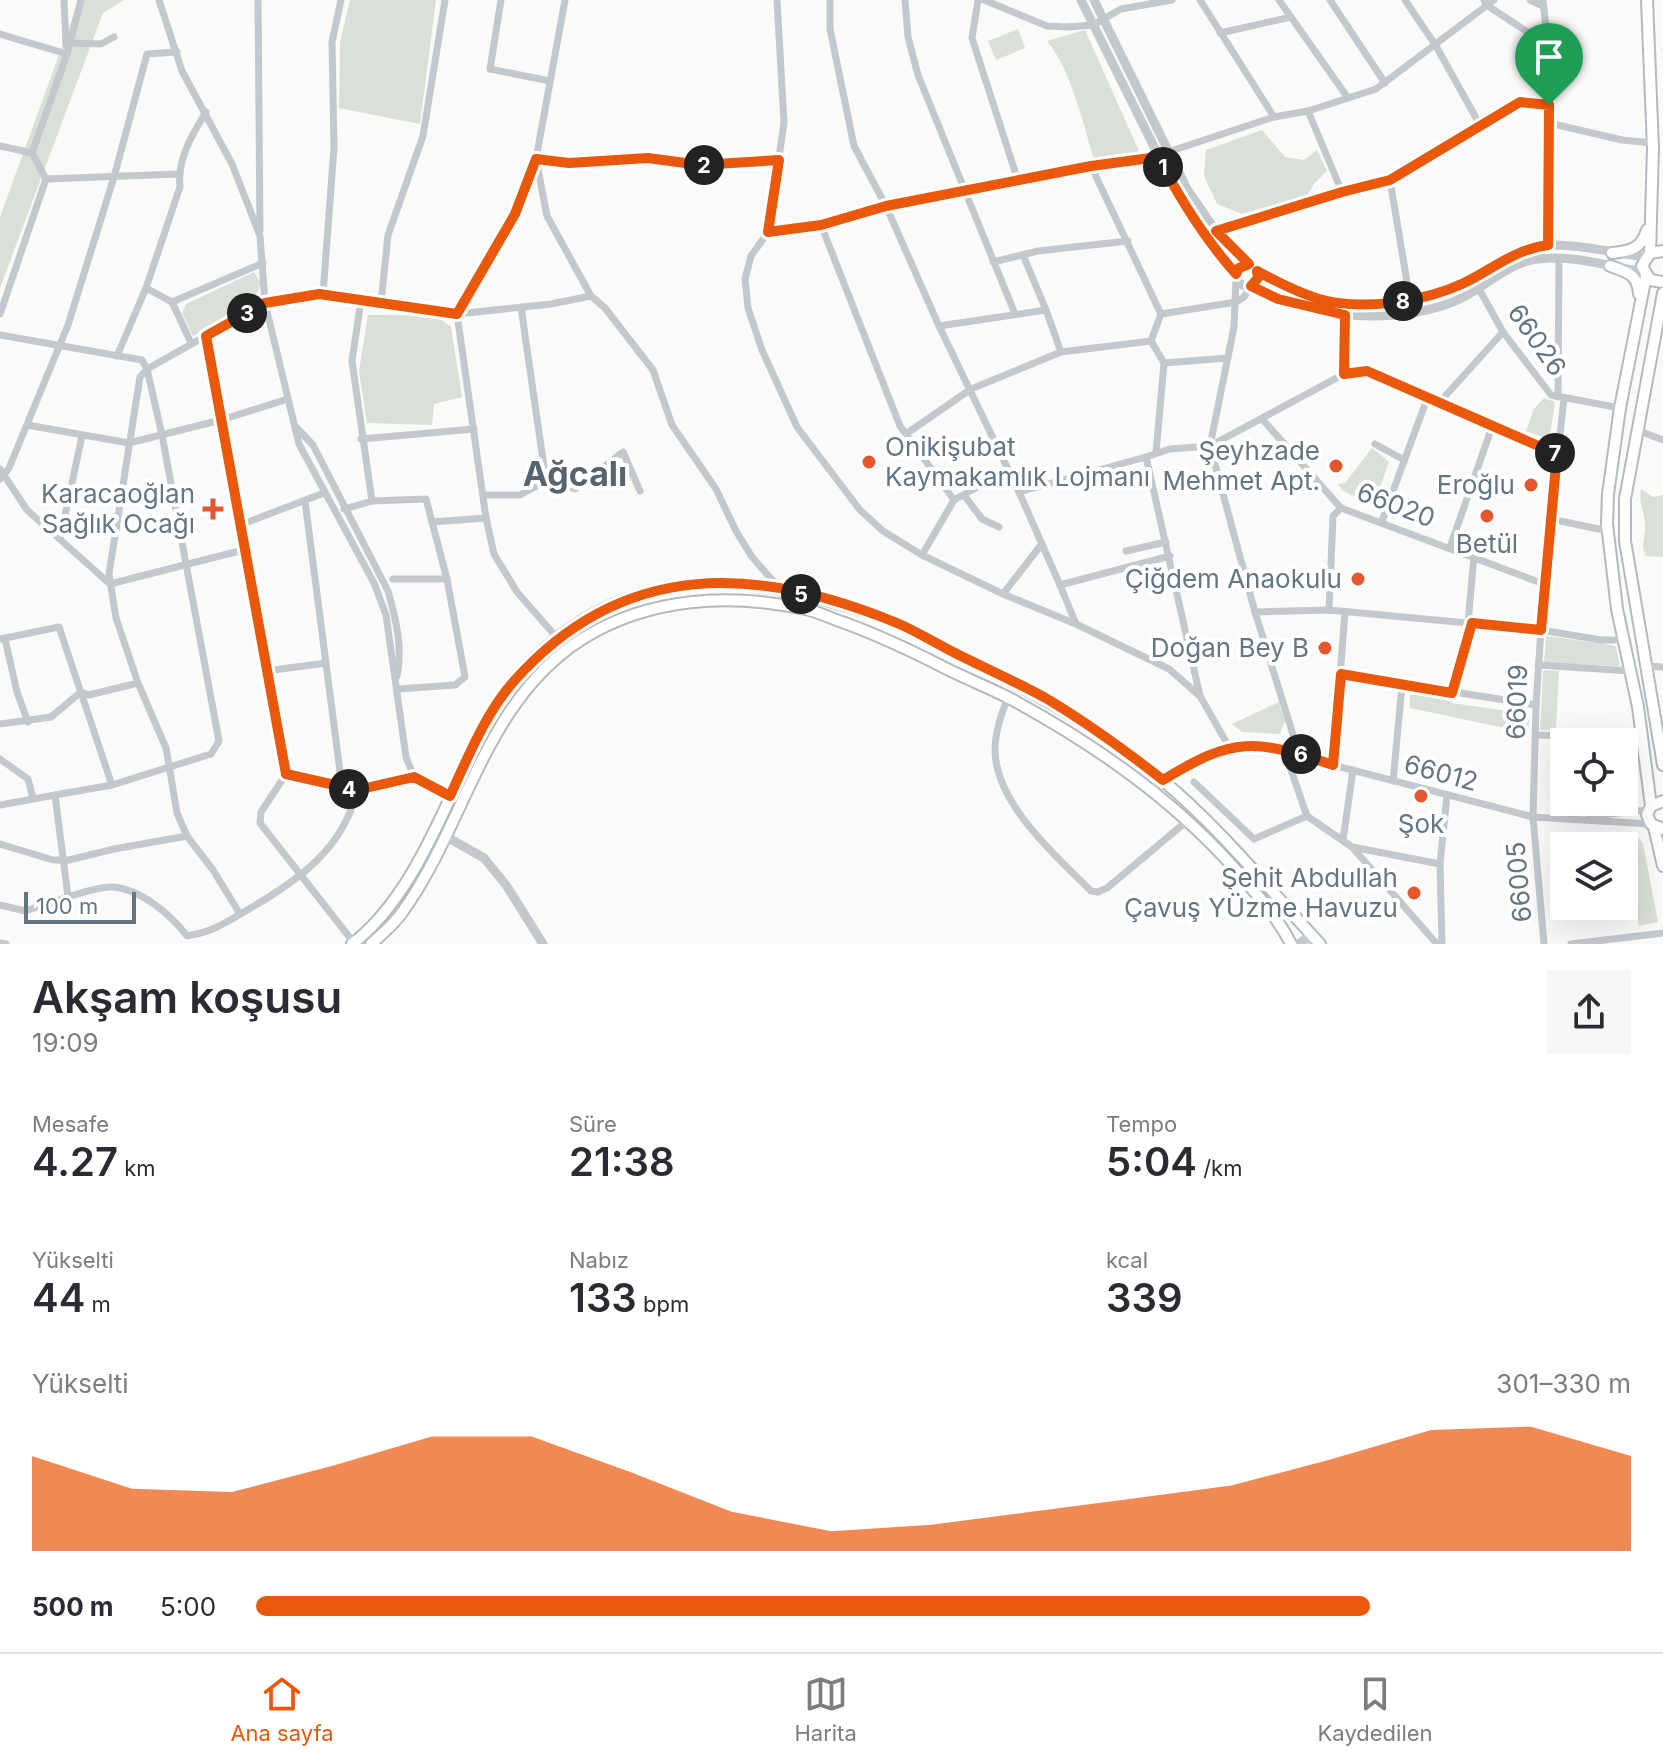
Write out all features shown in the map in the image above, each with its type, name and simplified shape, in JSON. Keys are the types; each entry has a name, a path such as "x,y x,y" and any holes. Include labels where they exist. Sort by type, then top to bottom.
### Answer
{"main road":[{"path":"1647,0 1653,143 1651,220 1648,255 1608,494 1608,531 1643,738 1649,808 1663,866"},
{"path":"1612,253 1638,247 1651,220"},
{"path":"1648,255 1663,251"},
{"path":"1610,266 1632,274 1637,280 1639,312"},
{"path":"1645,274 1654,282 1663,282"},
{"path":"1663,293 1659,340 1637,430 1625,499 1625,541 1663,765"},
{"path":"353,943 367,933 413,873 487,719 514,681 558,639 599,612 628,598 659,588 723,582 780,589 872,613 1048,699 1105,735 1163,780 1202,817 1318,942"},
{"path":"371,944 399,918 426,877 486,749 515,701 551,663 582,639 619,619 655,607 694,600 760,602 808,609 890,640 1008,697 1090,745 1187,821 1229,861 1275,915 1291,944"},
{"path":"1649,808 1663,801"}],"street":[{"path":"64,0 67,54"},
{"path":"0,314 46,179 32,153 67,54 81,0"},
{"path":"159,0 182,71 232,164 260,236"},
{"path":"258,0 260,236 265,303 288,399 304,455 374,583 386,615 406,757 414,777 450,796"},
{"path":"323,294 334,148 332,42 341,0"},
{"path":"381,303 388,235 423,136 445,0"},
{"path":"501,0 490,69 550,81"},
{"path":"558,639 517,592 494,554 486,518 457,314 515,214 536,159 565,0"},
{"path":"777,0 784,123 768,232 751,256 745,279 748,308 762,350 797,427 860,510 883,531 922,555 1169,669 1200,696"},
{"path":"830,0 830,29 854,146 886,206 939,326 1019,492 1076,624"},
{"path":"905,0 908,37 918,75 1015,314"},
{"path":"978,0 972,38 1018,181"},
{"path":"984,0 1047,26 1093,25 1121,9 1172,0"},
{"path":"1081,0 1158,157 1199,228 1240,284 1278,299 1345,315 1387,314 1435,307 1479,289 1507,270 1528,261 1559,258 1645,274"},
{"path":"1094,0 1187,189 1216,231 1253,268 1286,287 1323,300 1381,303 1410,300 1461,285 1517,252 1548,245 1648,255"},
{"path":"1200,0 1274,117"},
{"path":"1279,0 1348,98"},
{"path":"1330,0 1385,83"},
{"path":"1405,0 1436,46 1480,125"},
{"path":"1530,0 1543,3 1550,65 1548,245"},
{"path":"1168,152 1274,117 1308,111 1376,89 1436,46 1489,2 1529,33 1546,39"},
{"path":"1220,33 1291,17"},
{"path":"0,34 67,54"},
{"path":"70,43 101,44 114,37"},
{"path":"110,584 27,510 1,475 9,468 59,346 114,177 147,54 177,52"},
{"path":"1216,231 1390,180 1520,102 1549,105"},
{"path":"1308,111 1342,192"},
{"path":"117,356 146,288 180,187 179,174 188,141 206,112"},
{"path":"1549,123 1622,140 1653,143"},
{"path":"0,146 32,153"},
{"path":"768,232 821,225 886,206 1091,166 1158,157"},
{"path":"536,159 569,163 648,158 700,165 779,160"},
{"path":"536,159 547,216 591,296 605,308 653,370 672,425 716,489 752,557 780,589"},
{"path":"1091,166 1161,314 1151,341"},
{"path":"46,179 179,174"},
{"path":"1390,180 1410,300"},
{"path":"821,225 900,426 954,500"},
{"path":"993,262 1077,246 1128,241"},
{"path":"1023,255 1061,352"},
{"name":"66019","path":"1533,817 1538,665 1561,398 1559,258"},
{"path":"172,302 263,263"},
{"path":"1253,268 1239,268 1236,276 1236,302 1228,358 1210,446 1255,612 1299,754"},
{"path":"1161,314 1236,302 1244,297 1258,278 1253,268"},
{"path":"146,288 172,302 191,343"},
{"name":"66026","path":"1479,289 1503,332 1551,395 1620,408"},
{"path":"240,914 187,836 177,813 166,748 138,683 116,618 109,574 140,377 147,369 265,303 323,294 457,314 591,296"},
{"path":"361,300 352,361 372,501"},
{"path":"521,307 546,481"},
{"path":"939,326 1046,310"},
{"path":"1344,374 1345,315"},
{"path":"1438,404 1503,332"},
{"path":"0,335 142,360 147,369 219,741 211,754 112,785 0,805"},
{"path":"206,336 286,774 261,812 260,823 353,943"},
{"path":"906,434 971,389 1061,352 1151,341"},
{"path":"1151,341 1164,363 1156,453"},
{"path":"1164,363 1228,358"},
{"path":"1019,492 1170,449 1210,446 1344,374 1367,371 1557,454"},
{"path":"27,425 129,443 288,399"},
{"path":"1382,521 1427,399"},
{"name":"66020","path":"1263,420 1341,508 1544,584"},
{"path":"296,427 313,445 388,591 401,659 396,678"},
{"path":"1450,547 1492,427"},
{"path":"361,439 474,429"},
{"path":"1637,430 1663,440"},
{"path":"60,539 82,436"},
{"path":"1375,444 1404,460"},
{"path":"483,495 520,495 546,481 575,489 623,452 640,491"},
{"path":"1146,457 1200,696 1229,747 1203,756 1150,790"},
{"path":"922,555 954,500 1008,470"},
{"path":"240,525 324,493"},
{"path":"964,495 982,519 999,527"},
{"path":"344,509 372,501 426,499 447,579 465,677 455,685 398,689"},
{"path":"305,501 342,787"},
{"path":"1329,610 1333,516 1341,508"},
{"path":"432,522 486,518"},
{"path":"1551,519 1608,531"},
{"path":"1126,551 1166,542"},
{"path":"1003,594 1041,545"},
{"path":"110,584 243,550"},
{"path":"1060,585 1170,556"},
{"path":"1452,693 1470,623 1474,556"},
{"path":"393,579 447,579"},
{"path":"1255,612 1329,610 1624,640"},
{"path":"1333,765 1345,612"},
{"path":"28,722 3,639 59,627 112,785"},
{"path":"266,671 326,663"},
{"path":"1538,665 1630,671"},
{"path":"1646,666 1663,667"},
{"path":"1341,674 1536,705"},
{"path":"81,692 89,695 138,683"},
{"path":"1393,781 1402,686"},
{"path":"0,724 51,717 81,692"},
{"path":"1008,697 996,730 998,773 1009,796 1037,836 1091,891 1107,888 1187,821"},
{"path":"1537,735 1643,738"},
{"name":"66012","path":"1229,747 1243,745 1284,750 1533,817 1575,818 1656,827"},
{"path":"1284,750 1307,816 1352,847 1435,943"},
{"path":"0,759 28,779 33,798"},
{"path":"1343,840 1353,770"},
{"path":"286,774 357,790 414,777"},
{"path":"1194,782 1254,839 1307,816"},
{"path":"0,905 25,911 111,886 130,891 170,914 188,940 210,932 301,876 336,839 354,804 357,790"},
{"path":"55,795 68,897"},
{"path":"1435,943 1447,795"},
{"name":"66012","path":"1575,818 1649,808"},
{"name":"66005","path":"1533,817 1544,944"},
{"path":"0,844 20,852 62,860 187,836"},
{"path":"447,837 484,858 506,885 543,944"},
{"path":"1352,847 1440,864"},
{"path":"1571,944 1610,942 1663,933"},
{"path":"1299,944 1305,939 1318,942"}],"shaded area":[{"path":"79,0 124,0 103,13 0,288 0,217"},
{"path":"350,0 436,0 420,124 339,108 340,42"},
{"path":"1018,29 1025,48 996,60 988,41"},
{"path":"1085,30 1139,151 1134,157 1095,162 1070,83 1047,41"},
{"path":"1262,130 1285,157 1304,160 1317,150 1327,171 1307,196 1242,214 1217,204 1204,176 1206,150"},
{"path":"254,272 261,283 251,302 234,316 193,336 182,313 186,304"},
{"path":"368,315 435,315 451,327 462,397 434,404 432,425 367,423 359,371"},
{"path":"1544,398 1555,402 1548,439 1526,431 1534,409"},
{"path":"1372,448 1389,462 1373,507 1342,490 1338,484 1345,483"},
{"path":"1641,489 1653,497 1663,495 1663,557 1646,556 1644,552"},
{"path":"1546,636 1612,645 1616,647 1620,666 1544,663"},
{"path":"1543,670 1559,671 1556,728 1540,730"},
{"path":"1410,691 1451,698 1452,703 1530,714 1528,733 1410,708"},
{"path":"1279,702 1285,721 1280,734 1242,732 1232,724"},
{"path":"1638,837 1643,844 1658,922 1639,926"}],"place":[{"name":"Onikişubat Kaymakamlık Lojmanı","path":"869,462"},
{"name":"Şeyhzade Mehmet Apt.","path":"1336,466"},
{"name":"Eroğlu","path":"1531,485"},
{"name":"Karacaoğlan Sağlık Ocağı","path":"213,509"},
{"name":"Betül","path":"1487,516"},
{"name":"Çiğdem Anaokulu","path":"1358,579"},
{"name":"Doğan Bey B","path":"1325,648"},
{"name":"Şok","path":"1421,796"},
{"name":"Şehit Abdullah Çavuş YÜzme Havuzu","path":"1414,893"}],"district":[{"name":"Ağcalı","path":"575,474"}],"route":[{"path":"1520,102 1549,105 1548,245 1517,252 1461,285 1410,300 1346,303 1323,300 1286,287 1257,271 1258,278 1251,286 1278,299 1345,315 1344,374 1367,371 1557,454 1541,630 1472,623 1452,693 1341,674 1333,765 1284,750 1243,745 1203,756 1163,780 1105,735 1048,699 901,625 872,613 769,586 723,582 659,588 628,598 599,612 558,639 514,681 487,719 450,796 414,777 357,790 286,774 281,760 206,336 265,303 319,294 457,314 515,214 536,159 569,163 648,158 700,165 779,160 768,232 821,225 886,206 1091,166 1158,157 1182,203 1207,241 1236,274 1239,268 1249,264 1216,231 1390,180 1520,102"}]}
